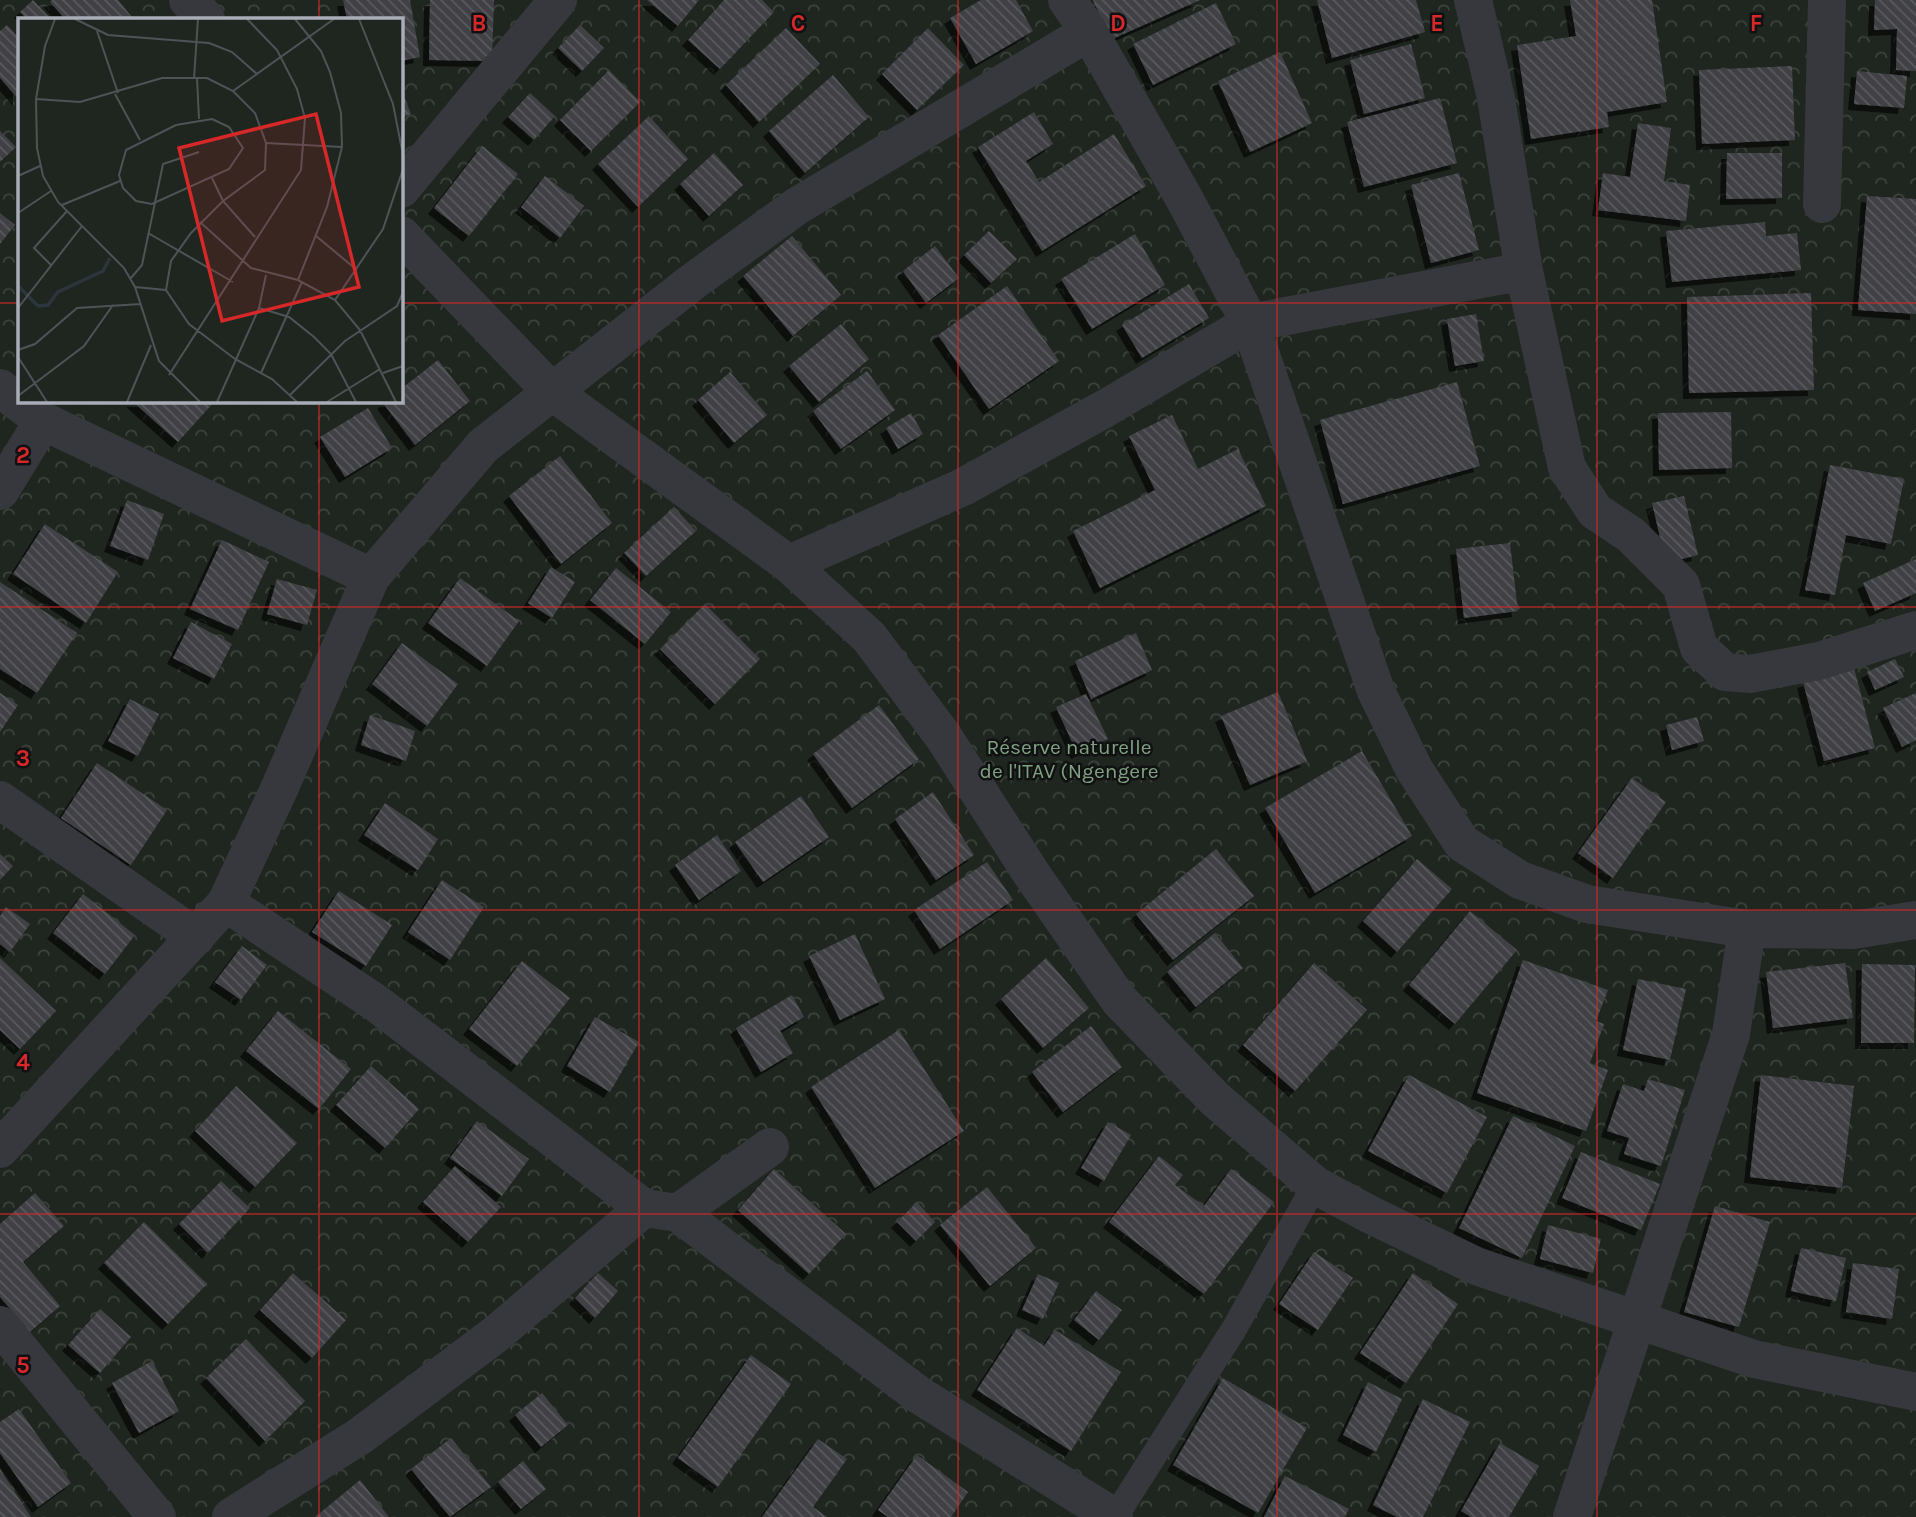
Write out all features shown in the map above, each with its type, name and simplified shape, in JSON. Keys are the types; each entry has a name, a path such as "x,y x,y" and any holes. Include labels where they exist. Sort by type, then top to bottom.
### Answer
{"street":[{"path":"188,0 204,18"},
{"path":"402,188 558,0"},
{"path":"1067,0 1089,32 1184,198 1250,323 1376,691 1414,769 1462,843 1520,880 1587,904 1747,929 1853,930 1916,920"},
{"path":"1473,0 1496,98 1524,271 1567,468 1595,511 1631,535 1681,584 1699,648 1725,673 1751,674 1819,661 1916,630"},
{"path":"1822,204 1827,0"},
{"path":"0,1149 226,903 280,787 371,577 483,446 691,283 797,206 1089,32"},
{"path":"402,236 551,391 789,564 869,638 943,736 1031,873 1119,1000 1214,1098 1315,1185 1476,1266 1754,1359 1916,1392"},
{"path":"789,564 963,487 1106,408 1250,323 1524,271"},
{"path":"0,388 18,402"},
{"path":"18,402 43,421 371,577"},
{"path":"0,491 43,421"},
{"path":"0,800 196,937"},
{"path":"226,903 376,1003 919,1395 1114,1517"},
{"path":"1572,1517 1731,1034 1747,929"},
{"path":"232,1517 359,1436 661,1211 770,1147"},
{"path":"0,1325 157,1517"}],"lane":[{"path":"1114,1517 1228,1340 1315,1185"}],"green space":[{"name":"Réserve naturelle de l'ITAV (Ngengere","path":"0,0 1916,0 1916,1517 0,1517"}],"building":[{"path":"33,0 50,18 26,18 20,12"},
{"path":"118,0 132,17 64,18 50,2"},
{"path":"343,0 410,0 420,57 402,61 402,18 347,18"},
{"path":"430,0 494,0 492,61 429,60"},
{"path":"647,0 699,0 678,26"},
{"path":"724,0 762,0 774,12 720,69 688,40"},
{"path":"981,0 1016,0 1033,31 976,64 950,18"},
{"path":"1093,0 1200,0 1110,40"},
{"path":"1317,0 1416,0 1425,32 1332,58"},
{"path":"1570,0 1652,0 1667,102 1607,112 1609,127 1531,139 1517,45 1576,36"},
{"path":"1875,0 1916,0 1916,71 1896,70 1897,29 1874,30"},
{"path":"1216,3 1236,44 1153,85 1133,44"},
{"path":"7,25 18,37 18,99 0,78 0,31"},
{"path":"580,25 604,48 582,71 558,48"},
{"path":"786,28 820,64 759,122 726,85"},
{"path":"928,28 964,65 917,110 882,74"},
{"path":"1411,44 1425,98 1364,114 1350,60"},
{"path":"1280,52 1312,123 1250,152 1218,81"},
{"path":"1792,66 1795,140 1702,144 1699,70"},
{"path":"609,70 640,102 591,151 560,120"},
{"path":"1857,71 1907,76 1904,108 1854,104"},
{"path":"833,75 869,117 805,173 769,131"},
{"path":"402,91 411,114 402,118"},
{"path":"530,93 555,116 534,140 508,117"},
{"path":"1440,98 1457,163 1364,187 1347,122"},
{"path":"1034,112 1053,144 1026,161 1039,182 1114,134 1146,186 1042,251 978,147"},
{"path":"649,116 688,159 638,207 598,164"},
{"path":"1638,123 1671,128 1664,181 1690,185 1686,221 1598,210 1603,173 1630,177"},
{"path":"0,131 16,147 0,162"},
{"path":"482,146 518,174 469,236 434,208"},
{"path":"714,153 743,185 709,216 680,184"},
{"path":"1727,153 1782,153 1782,198 1726,199"},
{"path":"1459,173 1479,250 1431,263 1411,185"},
{"path":"545,176 584,206 560,238 521,207"},
{"path":"1867,196 1916,199 1916,314 1858,310"},
{"path":"0,213 15,225 0,244"},
{"path":"1765,222 1766,236 1797,233 1801,270 1672,282 1666,231"},
{"path":"989,231 1017,259 991,283 964,255"},
{"path":"1135,234 1165,285 1092,329 1061,279"},
{"path":"792,236 841,295 793,336 743,276"},
{"path":"935,246 959,278 926,303 903,271"},
{"path":"1189,284 1209,318 1142,358 1122,325"},
{"path":"1007,286 1059,361 989,409 938,335"},
{"path":"1811,293 1814,390 1689,393 1687,297"},
{"path":"1476,314 1484,361 1455,366 1447,319"},
{"path":"841,324 869,359 819,402 789,366"},
{"path":"438,360 470,401 415,445 383,403 402,402 402,388"},
{"path":"867,371 895,410 841,449 813,411"},
{"path":"730,372 767,415 734,443 698,400"},
{"path":"1457,382 1480,466 1343,504 1320,420"},
{"path":"133,402 214,402 178,442"},
{"path":"368,408 392,448 345,477 320,437"},
{"path":"1731,412 1732,468 1659,470 1658,413"},
{"path":"911,413 923,434 898,449 886,428"},
{"path":"1172,415 1198,469 1238,449 1266,506 1100,588 1073,531 1155,490 1129,436"},
{"path":"560,456 612,523 561,564 509,496"},
{"path":"1830,465 1904,479 1891,544 1846,535 1835,595 1805,590"},
{"path":"1684,496 1698,555 1666,563 1652,503"},
{"path":"127,500 164,514 148,560 110,546"},
{"path":"674,507 696,531 646,576 624,553"},
{"path":"45,524 118,572 86,623 13,574"},
{"path":"222,540 269,562 238,630 190,609"},
{"path":"1510,543 1518,611 1464,618 1456,549"},
{"path":"1916,559 1916,593 1875,611 1863,583"},
{"path":"551,567 575,582 552,618 528,603"},
{"path":"616,568 671,612 645,644 590,600"},
{"path":"460,578 519,621 487,666 428,623"},
{"path":"277,579 317,590 307,625 267,614"},
{"path":"0,582 77,633 37,693 0,669"},
{"path":"705,604 760,659 715,704 660,649"},
{"path":"191,622 232,644 214,679 173,658"},
{"path":"1136,633 1152,670 1091,699 1075,661"},
{"path":"402,643 458,684 427,726 372,684"},
{"path":"1895,659 1904,677 1875,690 1867,672"},
{"path":"1854,668 1875,748 1824,761 1803,682"},
{"path":"1278,692 1307,761 1250,785 1221,716"},
{"path":"0,693 18,705 0,732"},
{"path":"1916,693 1916,740 1902,747 1883,708"},
{"path":"1086,694 1108,739 1077,753 1056,707"},
{"path":"130,699 159,714 138,756 108,741"},
{"path":"879,705 919,759 852,808 813,754"},
{"path":"370,715 415,731 406,761 361,745"},
{"path":"1697,717 1704,741 1672,750 1666,725"},
{"path":"1362,751 1412,836 1315,893 1265,808"},
{"path":"97,763 167,810 131,865 61,818"},
{"path":"1632,778 1666,802 1613,878 1578,853"},
{"path":"933,792 974,855 936,880 895,819"},
{"path":"801,796 829,837 763,882 735,842"},
{"path":"385,803 438,839 418,870 364,835"},
{"path":"717,835 741,871 699,900 675,865"},
{"path":"1216,849 1254,896 1173,960 1136,914"},
{"path":"0,854 13,866 0,880"},
{"path":"1417,859 1452,889 1397,952 1363,921"},
{"path":"987,862 1013,900 940,949 914,910"},
{"path":"442,880 484,907 450,960 408,932"},
{"path":"339,891 392,925 366,966 312,932"},
{"path":"83,894 135,935 105,974 53,933"},
{"path":"6,907 30,924 10,952 0,944 0,916"},
{"path":"1470,911 1517,950 1455,1024 1409,985"},
{"path":"1215,933 1243,968 1196,1007 1167,972"},
{"path":"855,934 885,999 840,1020 809,956"},
{"path":"242,946 267,965 241,1000 215,982"},
{"path":"0,958 56,1011 20,1049 0,1030"},
{"path":"1046,958 1089,1008 1043,1048 1001,999"},
{"path":"1523,960 1608,990 1596,1021 1604,1024 1590,1063 1608,1070 1586,1131 1477,1093"},
{"path":"522,961 570,998 517,1066 469,1029"},
{"path":"1314,963 1367,1010 1295,1091 1243,1045"},
{"path":"1845,963 1853,1018 1773,1028 1766,972"},
{"path":"1862,964 1915,965 1914,1043 1861,1043"},
{"path":"1638,979 1686,989 1670,1060 1623,1050"},
{"path":"792,995 804,1017 780,1031 793,1053 761,1072 736,1028"},
{"path":"278,1011 351,1069 319,1109 246,1051"},
{"path":"595,1017 639,1042 610,1092 567,1066"},
{"path":"1091,1026 1122,1067 1063,1112 1032,1072"},
{"path":"899,1030 964,1131 875,1188 811,1087"},
{"path":"371,1066 419,1109 385,1148 336,1105"},
{"path":"1409,1075 1487,1117 1447,1193 1368,1151"},
{"path":"1761,1075 1854,1086 1842,1188 1750,1177"},
{"path":"1648,1079 1685,1090 1661,1166 1624,1154 1629,1138 1607,1131 1623,1084 1644,1091"},
{"path":"236,1086 297,1143 255,1187 195,1131"},
{"path":"1513,1116 1575,1146 1522,1258 1459,1228"},
{"path":"477,1121 529,1159 502,1196 450,1158"},
{"path":"1108,1122 1131,1135 1104,1181 1081,1168"},
{"path":"1581,1152 1660,1184 1641,1230 1562,1198"},
{"path":"1159,1156 1183,1175 1175,1185 1204,1206 1231,1169 1274,1202 1204,1294 1109,1222"},
{"path":"455,1166 501,1207 468,1242 423,1202"},
{"path":"774,1169 846,1234 809,1274 738,1210"},
{"path":"221,1181 250,1208 208,1253 179,1224"},
{"path":"987,1187 1036,1248 990,1286 940,1225"},
{"path":"35,1193 64,1226 23,1262 60,1306 30,1332 0,1297 0,1224"},
{"path":"917,1202 935,1222 916,1241 897,1222"},
{"path":"1715,1206 1770,1222 1739,1327 1684,1312"},
{"path":"144,1222 207,1284 168,1324 104,1263"},
{"path":"1548,1225 1601,1239 1593,1273 1540,1259"},
{"path":"1801,1248 1846,1258 1836,1301 1791,1291"},
{"path":"1314,1252 1353,1278 1318,1330 1279,1304"},
{"path":"1853,1263 1899,1269 1892,1319 1846,1312"},
{"path":"293,1273 346,1320 312,1358 260,1310"},
{"path":"598,1273 618,1291 595,1318 575,1298"},
{"path":"1413,1273 1458,1304 1406,1383 1360,1353"},
{"path":"1038,1274 1059,1283 1043,1319 1022,1310"},
{"path":"1096,1291 1122,1310 1099,1340 1074,1320"},
{"path":"100,1309 131,1337 100,1373 68,1345"},
{"path":"1017,1328 1044,1346 1055,1330 1121,1372 1071,1451 977,1390"},
{"path":"246,1339 305,1401 265,1441 206,1378"},
{"path":"751,1355 791,1384 718,1487 678,1458"},
{"path":"152,1361 179,1411 139,1433 112,1383"},
{"path":"1223,1378 1307,1428 1258,1513 1173,1465"},
{"path":"1368,1382 1402,1399 1376,1452 1343,1435"},
{"path":"542,1393 568,1425 541,1447 515,1415"},
{"path":"1423,1399 1470,1422 1423,1517 1397,1517 1373,1505"},
{"path":"19,1409 71,1483 38,1507 0,1453 0,1422"},
{"path":"451,1438 491,1487 450,1517 411,1469"},
{"path":"818,1439 847,1459 813,1507 827,1517 762,1517"},
{"path":"1500,1443 1539,1466 1509,1517 1471,1517 1461,1511"},
{"path":"917,1455 968,1492 951,1517 888,1517 878,1510"},
{"path":"523,1461 546,1489 521,1509 498,1482"},
{"path":"0,1469 31,1517 0,1517"},
{"path":"1285,1476 1349,1509 1345,1517 1264,1517"},
{"path":"360,1480 389,1517 315,1517"}]}
